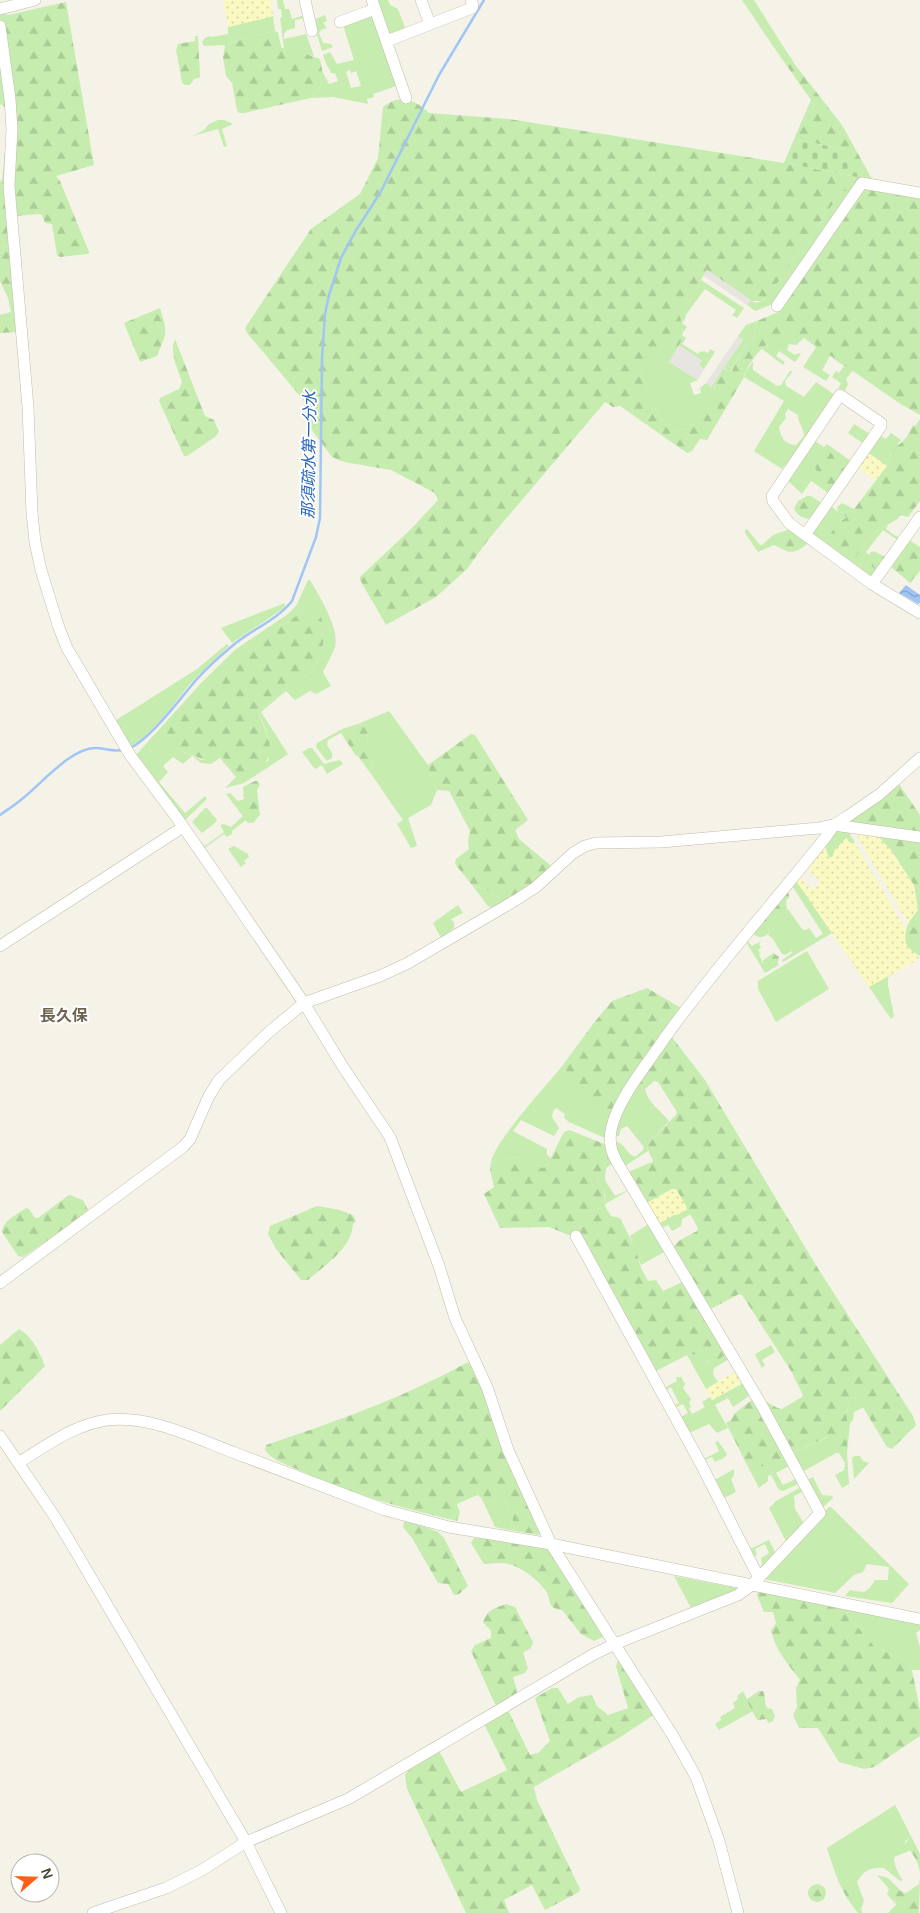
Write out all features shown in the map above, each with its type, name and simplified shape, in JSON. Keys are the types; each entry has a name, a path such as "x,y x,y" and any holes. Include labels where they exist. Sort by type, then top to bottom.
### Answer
{"street":[{"path":"0,9 35,0"},
{"path":"305,0 312,31"},
{"path":"421,0 430,24"},
{"path":"387,41 472,8 471,0"},
{"path":"340,22 374,4 406,98"},
{"path":"0,26 12,129 9,186 28,406 32,513 35,542 41,570 59,628 67,648 130,755 183,827 304,1003 343,1067 390,1137 440,1266 455,1318 487,1387 508,1450 551,1544 673,1736 696,1777 719,1840 738,1913"},
{"path":"777,306 862,183 920,193"},
{"path":"805,536 881,426 881,423 840,395 772,496 773,501 789,523 805,536 872,584 920,613"},
{"path":"872,584 920,517"},
{"path":"0,1283 183,1147 190,1139 209,1096 219,1080 269,1032 304,1003 380,976 408,963 523,896 536,887 573,853 585,846 596,843 661,842 819,828 834,824 880,794 920,758"},
{"path":"834,824 920,837"},
{"path":"93,1913 130,1901 189,1877 246,1842 348,1799 594,1654 738,1595 755,1581 820,1513 819,1508 762,1406 611,1152 610,1137 616,1114 627,1092 689,1004 768,910 834,824"},
{"path":"0,946 183,827"},
{"path":"576,1236 702,1466 755,1581"},
{"path":"18,1463 61,1436 82,1426 106,1420 125,1419 170,1429 416,1520 755,1581 920,1619"},
{"path":"0,1436 76,1552 246,1842 281,1913"}],"green space":[{"path":"277,0 283,0 285,9 289,9 292,19 305,15 306,18 295,20 295,28 287,30 284,34 284,39 306,34 314,56 280,48 284,48 280,18 282,17 281,9 278,9"},
{"path":"376,0 388,0 390,5 398,9 406,30 392,35 389,34"},
{"path":"742,0 754,0 781,43 775,49"},
{"path":"66,2 94,165 56,176 60,181 89,252 87,254 60,257 57,255 52,224 45,223 42,215 38,214 17,216 20,332 0,333 0,315 11,312 8,298 0,281 0,181 2,180 6,142 6,108 0,104 0,12 8,15"},
{"path":"373,13 399,85 373,94 374,97 367,99 368,104 333,97 311,98 320,86 322,71 329,84 338,81 335,73 331,73 328,68 323,55 330,52 337,64 354,60 343,25","holes":["350,70 351,73 356,71 361,86 351,88 346,72"]},
{"path":"325,15 327,21 323,23 327,28 319,33 323,43 331,44 333,47 322,51 313,20"},
{"path":"273,16 275,31 225,46 204,46 202,42 210,36 228,34 228,27"},
{"path":"275,31 278,33 282,50 303,53 320,59 322,70 321,85 311,98 239,113 232,83 226,76 223,57 225,46"},
{"path":"195,36 198,36 200,77 194,79 190,85 185,85 182,83 176,50 178,44 195,41"},
{"path":"781,43 796,66 842,125 872,179 920,188 920,415 899,403 804,337 793,336 783,337 774,341 758,352 707,440 700,439 692,451 687,453 620,406 613,407 605,402 488,540 467,569 436,597 386,625 360,577 411,529 438,500 435,493 391,470 344,462 332,457 308,425 302,412 305,402 247,333 245,328 311,229 360,194 378,158 383,107 395,100 401,99 413,102 429,113 509,119 784,163 851,176 852,161 844,149 794,139 811,100 775,49","holes":["842,191 852,191 857,196 778,312 757,321 752,341 745,346 731,372 722,367 715,383 716,392 689,429 671,431 667,428 648,396 641,370 664,349 667,349 668,353 671,354 679,346 683,331 679,315 707,270 752,301 761,301 768,296"]},
{"path":"218,120 224,120 233,124 222,129 227,146 224,147 218,129 193,136 204,130 209,124"},
{"path":"794,139 848,150 858,168 857,177 784,163"},
{"path":"842,191 852,191 775,303 755,311 747,305 751,300 758,302 768,296"},
{"path":"701,280 744,308 737,318 732,315 736,310 705,289 685,316 682,323 687,327 681,335 686,338 682,344 698,354 701,351 708,353 710,349 715,352 704,369 699,365 702,360 669,362 698,380 690,383 694,395 701,393 700,388 706,383 711,387 716,380 714,387 716,392 689,429 671,431 667,428 648,396 641,370"},
{"path":"160,308 165,328 163,342 157,356 140,362 124,323"},
{"path":"757,321 752,341 742,350 730,372 724,367 743,340 738,336 746,325"},
{"path":"792,334 804,337 853,370 846,379 848,384 844,393 838,389 841,383 832,377 836,371 839,373 844,366 830,356 822,370 830,375 826,381 803,367 816,347 804,338 796,345 789,344 787,350 795,355 801,354 795,362 779,351 776,356 785,362 783,365 762,349 776,338"},
{"path":"175,339 205,416 214,420 219,432 215,437 187,456 184,456 159,401 160,398 179,389 182,382 173,350"},
{"path":"753,361 753,370 777,386 781,385 790,371 793,371 785,381 786,386 804,397 816,382 834,395 787,466 785,465 782,469 754,451 784,401 744,377","holes":["788,409 798,415 804,436 796,445 792,445 784,439 779,427 786,418 785,414"]},
{"path":"920,419 920,501 908,517 900,515 896,520 874,533 851,563 825,543 838,522 846,518 844,513 838,512 837,507 842,503 854,509 887,466 893,449 903,441 913,425 915,426"},
{"path":"854,424 870,434 864,444 848,433"},
{"path":"891,433 901,440 890,454 891,459 887,466 867,452 879,435 886,439"},
{"path":"813,440 824,447 827,444 852,462 830,494 811,481 802,494 786,479"},
{"path":"813,447 819,447 832,454 838,464 846,469 830,494 823,489 820,477 809,456"},
{"path":"811,496 823,504 815,518 808,519 803,517 794,509 798,501"},
{"path":"830,505 838,512 844,513 846,518 840,520 825,543 811,533"},
{"path":"888,525 886,529 901,538 899,541 883,530 866,552 869,555 867,558 876,570 873,576 870,576 851,563 874,533"},
{"path":"747,529 760,545 773,535 787,530 786,539 782,547 784,550 774,545 758,552 745,533"},
{"path":"791,529 809,543 797,551 791,552 784,550 782,547 786,539 787,530"},
{"path":"909,540 920,547 920,571 910,583 890,566"},
{"path":"874,551 885,557 876,570 869,564 866,558"},
{"path":"308,580 310,580 328,612 336,639 335,647 323,672 331,686 316,694 310,691 295,700 286,691 261,712 288,754 244,783 225,788 236,777 220,758 211,764 201,763 192,756 183,764 173,757 163,766 168,772 159,782 185,813 205,796 207,799 183,822 135,756 203,681 236,649 288,614 296,606","holes":["304,610 322,650 312,672 287,688 258,711 269,741 268,761 232,769 223,757 218,756 202,760 175,748 276,627 288,622"]},
{"path":"285,603 281,610 232,643 221,628"},
{"path":"304,610 313,610 320,613 325,631 322,650 312,672 287,688 258,711 270,750 268,757 263,763 255,769 241,774 232,769 223,757 218,756 212,761 207,760 179,750 164,741 160,733 238,651 276,627 288,622"},
{"path":"227,644 229,646 190,684 153,728 136,743 128,747 113,722 197,669"},
{"path":"389,711 428,765 433,784 437,790 431,805 408,818 417,846 411,848 397,824 403,820 369,771 375,756 367,744 368,732 364,725 358,724"},
{"path":"358,724 364,725 368,732 367,744 374,752 376,758 369,771 356,756 341,733 342,729"},
{"path":"342,729 341,733 328,740 327,745 332,753 332,758 327,761 316,747 317,743"},
{"path":"471,734 475,735 528,820 515,830 519,839 550,865 550,869 535,884 502,902 491,892 472,885 455,864 456,859 469,849 470,831 449,791 437,790 433,784 428,765"},
{"path":"312,748 324,764 340,760 343,764 327,774 322,765 315,769 302,752"},
{"path":"258,781 260,785 257,790 260,815 253,823 248,823 226,794 230,793 238,801 244,799 243,787"},
{"path":"897,781 920,815 920,956 907,948 905,937 911,919 918,910 914,885 891,850 845,825"},
{"path":"205,808 217,820 202,833 192,822"},
{"path":"243,816 246,820 232,831 232,834 227,837 224,834 202,850 199,844 201,842 205,846 224,832 220,825 224,824 231,827"},
{"path":"836,829 847,829 855,843 850,843 846,838 833,856 829,858 824,844"},
{"path":"234,846 248,854 249,857 241,867 228,849"},
{"path":"795,879 832,933 783,962 782,960 793,952 785,955 782,954 773,939 768,935 778,924 778,918 781,913 785,913 788,909 802,929 806,930 809,928 816,938 823,934 791,884"},
{"path":"472,885 491,892 502,902 492,908 488,906"},
{"path":"786,891 789,894 786,901 787,910 785,913 781,913 778,918 778,924 763,937 756,936 752,933"},
{"path":"458,905 463,913 451,919 454,923 454,928 441,938 433,923"},
{"path":"747,941 752,946 761,941 759,944 761,947 758,950 763,964 777,962 779,965 765,973"},
{"path":"853,947 893,974 888,977 894,1016 891,1019 848,956"},
{"path":"807,951 829,989 776,1022 758,989 758,981"},
{"path":"773,953 779,957 777,965 768,969 762,961"},
{"path":"647,988 681,1008 668,1032 705,1080 817,1267 913,1416 916,1425 892,1449 887,1447 858,1399 850,1398 847,1413 847,1447 843,1450 834,1450 827,1437 793,1453 788,1463 781,1466 747,1465 726,1423 753,1399 763,1400 782,1409 803,1395 791,1371 742,1295 739,1294 707,1311 671,1249 680,1240 697,1231 698,1228 676,1189 672,1189 645,1204 628,1172 653,1161 647,1148 650,1141 677,1112 658,1082 654,1081 643,1091 618,1102 611,1115 578,1098 575,1094 578,1085 563,1070 563,1065 612,1001"},
{"path":"563,1065 563,1070 611,1115 607,1139 569,1122 564,1118 565,1114 556,1108 553,1111 552,1117 559,1128 554,1136 521,1120 513,1131 547,1149 547,1155 551,1158 547,1165 543,1168 515,1157 491,1162 511,1127"},
{"path":"645,1089 652,1103 669,1121 650,1141 647,1148 648,1151 625,1166 614,1144 620,1143 635,1157 644,1147 627,1126 621,1129 619,1136 614,1134 628,1097"},
{"path":"569,1130 607,1145 610,1156 597,1179 603,1191 606,1208 611,1216 620,1218 636,1250 641,1268 648,1281 656,1280 663,1291 684,1281 725,1355 711,1364 700,1354 687,1355 654,1372 581,1240 549,1227 500,1228 484,1194 494,1187 490,1169 491,1162 515,1157 543,1168 547,1165 564,1132"},
{"path":"610,1156 615,1162 606,1168 605,1180 615,1196 631,1189 605,1204 604,1193 597,1179"},
{"path":"69,1195 83,1200 89,1212 23,1257 18,1256 2,1232 5,1224 26,1208 29,1209 35,1218 38,1218"},
{"path":"317,1206 340,1210 353,1215 356,1221 353,1224 348,1241 337,1255 308,1280 301,1280 276,1249 268,1234 270,1226"},
{"path":"688,1209 691,1214 682,1219 681,1226 672,1231 668,1225 659,1229 657,1225 674,1214 677,1215"},
{"path":"650,1223 666,1251 641,1265 630,1236"},
{"path":"19,1329 32,1340 45,1366 0,1411 0,1345"},
{"path":"771,1345 775,1352 762,1360 765,1365 762,1368 755,1354"},
{"path":"701,1354 709,1363 725,1355 731,1358 714,1368 713,1374 718,1382 706,1389 687,1355"},
{"path":"466,1363 473,1363 542,1535 514,1531 511,1528 513,1518 501,1494 482,1499 478,1495 459,1503 457,1505 460,1512 457,1521 395,1505 334,1485 278,1461 265,1450 266,1445 393,1398"},
{"path":"676,1377 681,1377 685,1384 683,1388 691,1399 689,1403 691,1407 689,1409 692,1414 705,1407 702,1402 710,1397 712,1400 745,1382 752,1394 733,1407 728,1398 715,1405 728,1428 717,1433 709,1424 687,1434 679,1418 688,1413 683,1404 674,1408 673,1406 679,1403 671,1387 666,1390 664,1388 677,1381"},
{"path":"850,1398 858,1399 864,1407 854,1412 853,1420 850,1423 847,1454 849,1484 842,1488 835,1475 844,1470 845,1463 839,1453 802,1472 793,1453 828,1437 847,1447 847,1413"},
{"path":"718,1441 727,1454 724,1458 715,1462 712,1457 705,1460 719,1451 715,1442"},
{"path":"860,1456 863,1461 869,1463 854,1479 852,1458"},
{"path":"788,1463 800,1483 783,1491 779,1490 771,1475 768,1476 768,1481 759,1488 747,1465 766,1466","holes":["789,1466 796,1479 783,1485 776,1473"]},
{"path":"734,1469 734,1476 731,1479 736,1492 724,1498 713,1481"},
{"path":"813,1477 822,1495 832,1496 833,1498 823,1507 807,1480"},
{"path":"801,1487 804,1491 794,1496 794,1507 803,1522 805,1522 788,1545 769,1508 776,1501"},
{"path":"499,1493 513,1518 511,1528 514,1531 495,1527 482,1499"},
{"path":"829,1507 909,1584 892,1603 845,1596 850,1590 859,1592 867,1590 875,1580 888,1580 889,1567 867,1564 863,1572 854,1575 835,1593 764,1579"},
{"path":"407,1520 438,1532 444,1538 468,1586 459,1594 454,1595 448,1584 438,1583 412,1538 403,1527 404,1522"},
{"path":"474,1538 499,1540 557,1551 605,1636 594,1641 581,1634 562,1610 551,1606 548,1595 543,1587 524,1571 505,1563 484,1564 471,1543"},
{"path":"769,1540 777,1556 762,1571 757,1569 762,1565 761,1558 769,1553 765,1544 755,1549 757,1555 753,1557 748,1550"},
{"path":"674,1576 736,1588 737,1592 691,1608"},
{"path":"758,1591 841,1608 875,1647 903,1659 912,1670 920,1710 920,1736 874,1767 864,1769 839,1762 818,1728 799,1728 793,1715 797,1707 796,1688 800,1680 782,1656 776,1644 771,1630 776,1623 773,1612 764,1612 757,1595"},
{"path":"506,1604 515,1607 533,1642 531,1648 523,1653 528,1668 525,1673 513,1677 517,1691 516,1696 498,1706 495,1704 471,1651 475,1645 491,1638 491,1631 483,1622 489,1612"},
{"path":"841,1608 920,1624 920,1630 916,1633 920,1647 920,1670 912,1670 903,1659 875,1647"},
{"path":"619,1657 653,1712 652,1716 619,1738 534,1787 537,1800 580,1889 579,1892 545,1910 532,1885 504,1900 509,1913 466,1913 407,1789 405,1775 414,1763 438,1749 461,1792 507,1770 484,1724 508,1710 530,1755 538,1753 550,1741 535,1698 552,1688 558,1688 568,1704 579,1697 592,1695 597,1706 608,1715 628,1708 616,1666"},
{"path":"743,1691 753,1711 719,1730 715,1724 721,1720 720,1717 735,1708 733,1703"},
{"path":"759,1691 763,1691 767,1708 772,1709 775,1716 773,1721 769,1723 766,1719 757,1720 747,1701 747,1699"},
{"path":"895,1805 912,1838 905,1841 905,1844 911,1850 894,1857 899,1875 903,1880 900,1881 884,1868 875,1868 865,1872 857,1882 864,1901 861,1909 862,1913 858,1913 843,1890 827,1848"},
{"path":"909,1838 912,1838 920,1854 920,1873 915,1857 905,1844"},
{"path":"877,1875 888,1878 901,1891 897,1891 894,1901 896,1905 887,1894 889,1889"},
{"path":"842,1876 850,1877 854,1882 855,1897 848,1900 838,1881"},
{"path":"920,1879 919,1913 888,1913 896,1905 894,1896 897,1890 906,1893 919,1884"},
{"path":"813,1884 821,1884 826,1889 824,1900 813,1902 808,1897 808,1889"}],"sand":[{"path":"223,0 271,0 273,16 228,27"},
{"path":"867,452 887,466 875,480 857,467"},
{"path":"854,831 877,835 891,850 914,886 918,910 908,923"},
{"path":"846,838 850,843 855,843 906,930 905,938 907,945 918,955 919,959 869,987 795,879 798,875 812,890 820,882 806,866 824,844 829,858 833,856 834,851"},
{"path":"676,1189 688,1209 657,1225 645,1204"},
{"path":"738,1370 745,1382 712,1400 706,1389"}],"shaded area":[{"path":"707,270 751,300 747,305 704,276"},
{"path":"738,336 743,340 711,387 706,383"},
{"path":"679,345 702,360 699,365 704,369 698,380 669,362"}],"water":[{"path":"906,585 920,595 920,603 918,604 899,593"}],"waterway":[{"name":"那須疏水第一分水","path":"130,748 156,727 197,679 218,659 238,641 271,620 292,601 316,537 320,518 322,358 325,314 329,295 341,258 380,193 439,75 484,0"},
{"name":"那須疏水第一分水","path":"0,815 56,768 76,754 95,748 115,751 123,750"}],"district":[{"name":"長久保","path":"64,1015"}]}
